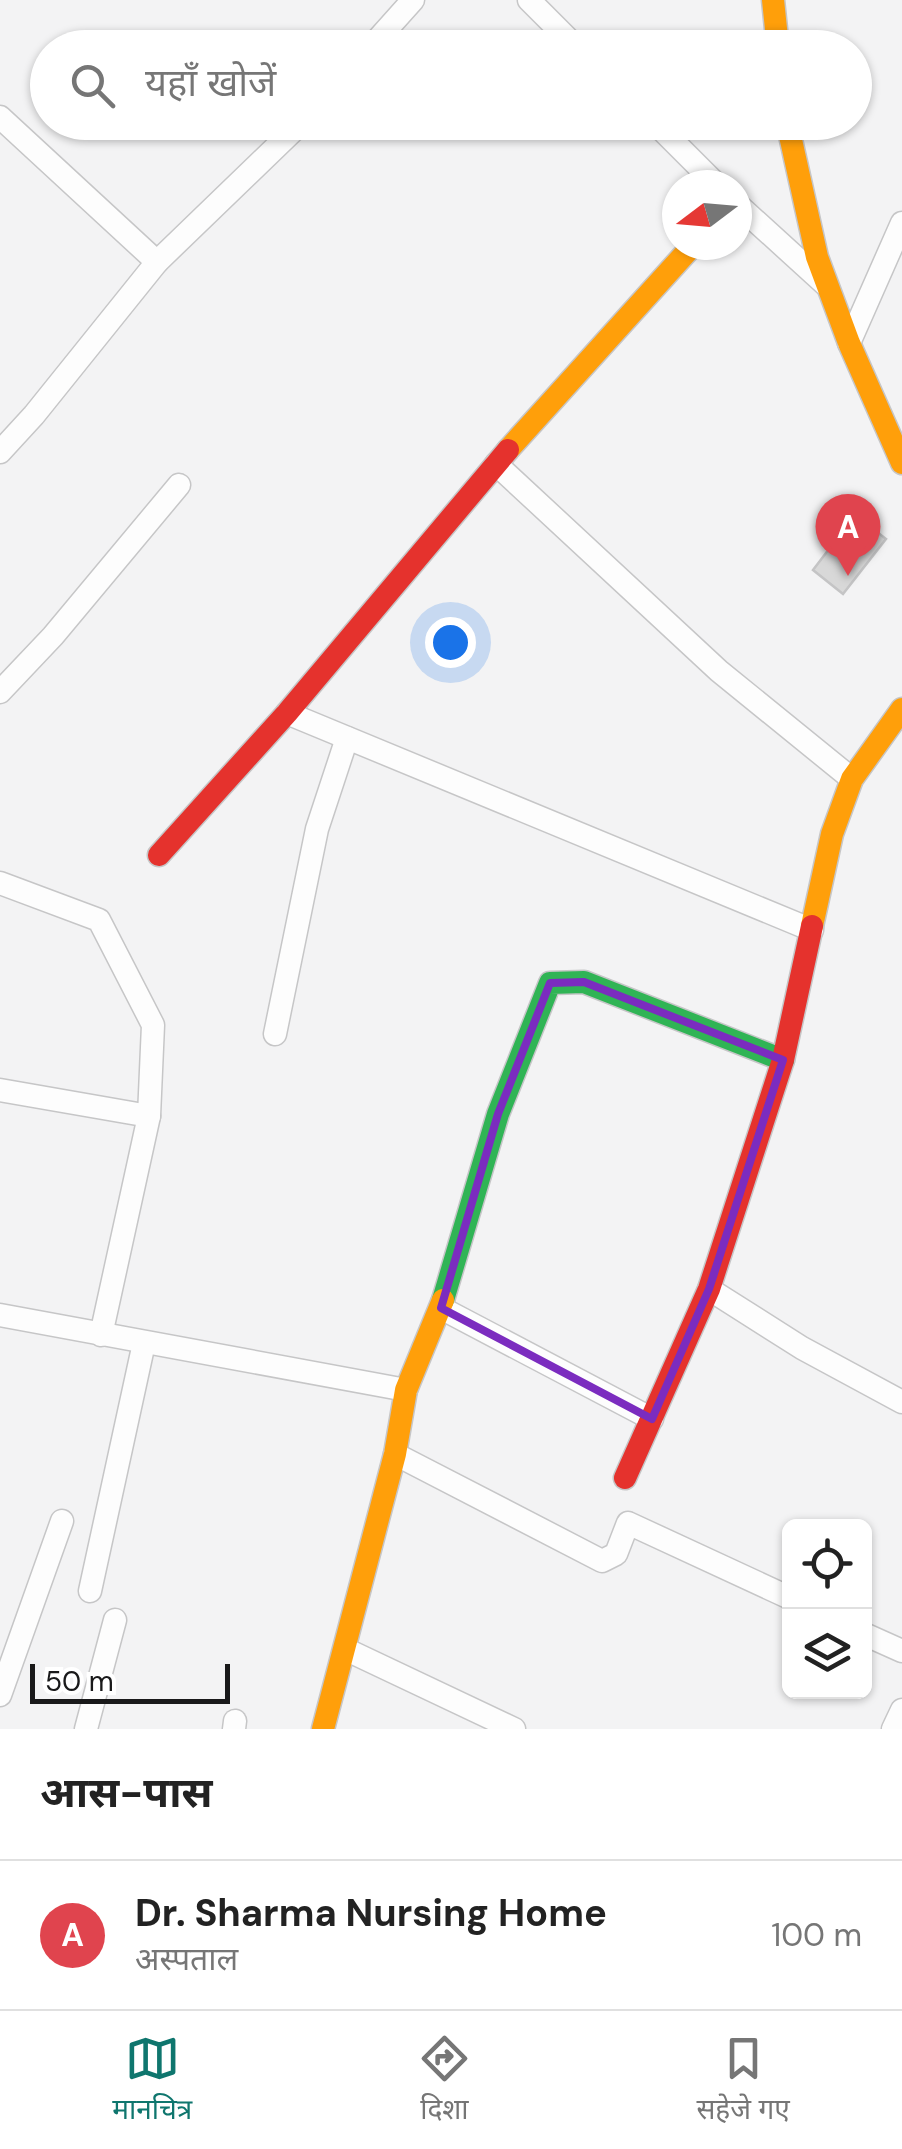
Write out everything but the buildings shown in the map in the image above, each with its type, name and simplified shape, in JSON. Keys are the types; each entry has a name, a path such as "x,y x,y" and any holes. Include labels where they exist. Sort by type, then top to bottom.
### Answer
{"street":[{"path":"386,30 413,0"},
{"path":"529,0 559,30"},
{"path":"773,0 776,30"},
{"path":"0,117 157,262"},
{"path":"0,452 157,262 283,140"},
{"path":"672,140 703,170"},
{"path":"792,140 817,257 849,344 902,463"},
{"path":"752,218 828,286"},
{"path":"849,344 902,223"},
{"path":"160,855 286,713 496,464 680,260"},
{"path":"496,464 719,671 852,779"},
{"path":"0,692 53,636 179,485"},
{"path":"625,1478 709,1290 784,1060 832,834 852,779 902,709"},
{"path":"286,713 812,930"},
{"path":"275,1034 317,830 348,738"},
{"path":"0,883 99,920 153,1024 149,1116 101,1334"},
{"path":"323,1729 396,1454 406,1390 441,1308 498,1114 550,983 584,982 784,1060"},
{"path":"0,1090 149,1116"},
{"path":"709,1290 802,1348 902,1402"},
{"path":"441,1308 652,1419"},
{"path":"0,1314 406,1390"},
{"path":"90,1591 144,1343"},
{"path":"396,1454 602,1560 616,1554 628,1523 782,1594"},
{"path":"0,1694 62,1521"},
{"path":"86,1729 115,1620"},
{"path":"872,1638 902,1651"},
{"path":"345,1649 514,1729"},
{"path":"893,1729 902,1710"}],"highlighted area":[{"path":"584,982 783,1060 709,1289 652,1419 441,1308 498,1114 550,983"}],"traffic: fast":[{"path":"443,1300 498,1114 550,983 584,982 783,1060"}],"traffic: slow":[{"path":"773,0 776,30"},
{"path":"791,140 817,257 849,343 902,463"},
{"path":"508,450 679,260"},
{"path":"812,926 832,834 852,779 902,709"},
{"path":"323,1729 395,1454 406,1390 443,1300"}],"traffic: jam":[{"path":"159,855 287,713 508,450"},
{"path":"625,1478 709,1289 783,1060 812,926"}],"place":[{"name":"Dr. Sharma Nursing Home","path":"848,576"}]}
